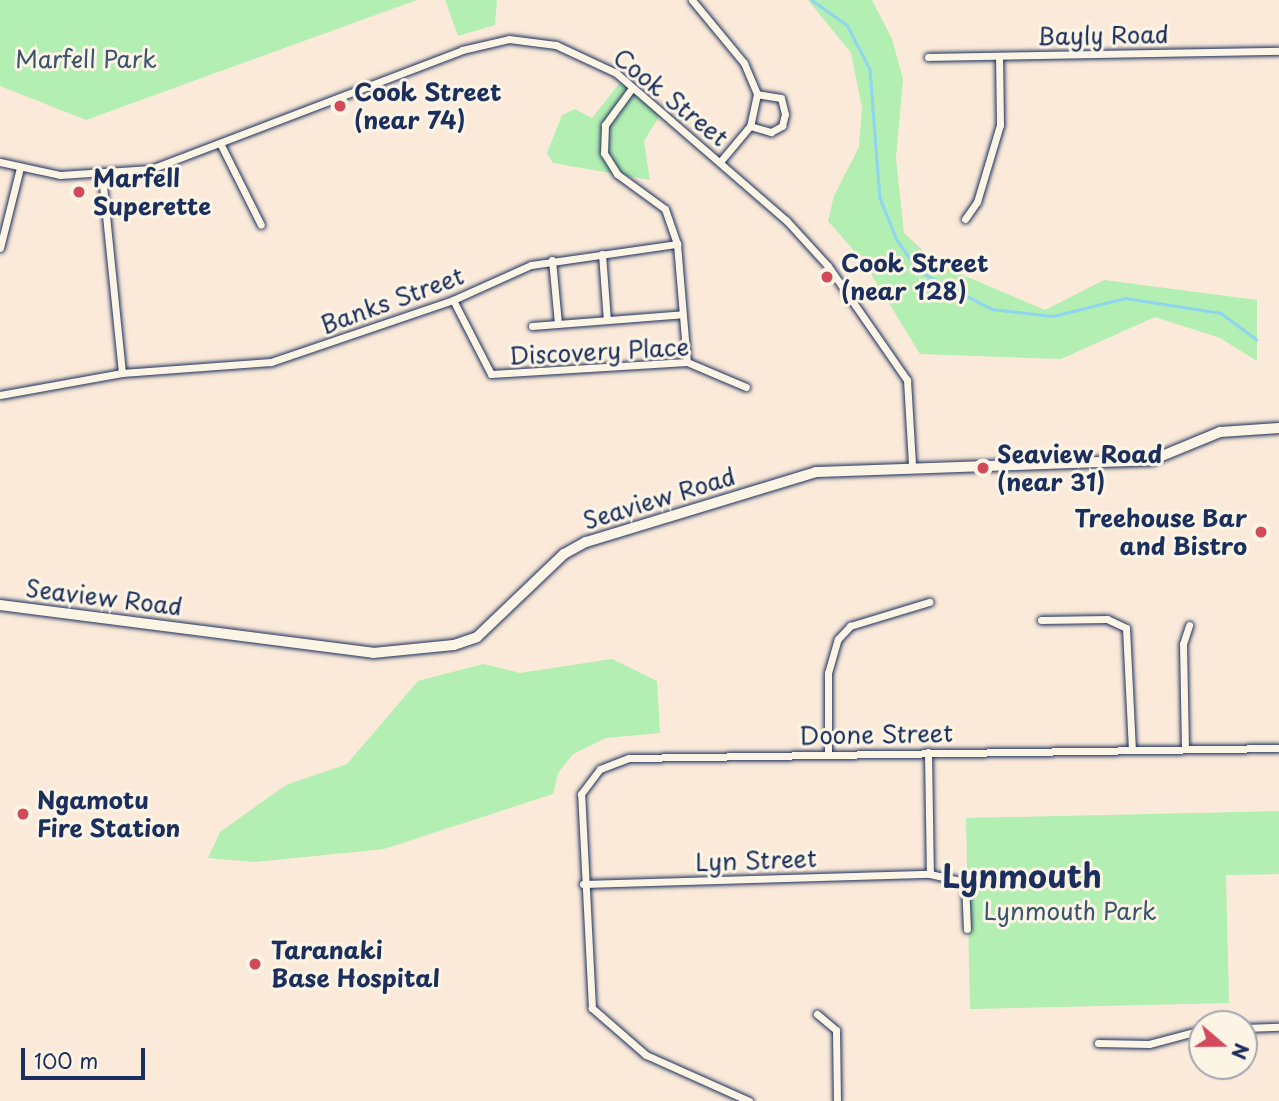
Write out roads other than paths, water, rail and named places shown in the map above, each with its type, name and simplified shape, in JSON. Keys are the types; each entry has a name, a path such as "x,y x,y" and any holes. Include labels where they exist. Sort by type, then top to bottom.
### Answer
{"street":[{"path":"692,0 744,63 757,94 750,126 720,162"},
{"name":"Cook Street","path":"0,162 20,169 102,176 151,169 221,145 488,42 556,45 597,61 632,88 720,162 803,238 899,365 911,397 912,465"},
{"name":"Bayly Road","path":"928,57 1279,51"},
{"path":"965,219 977,202 1000,125 999,56"},
{"path":"632,88 605,125 604,153 617,174 666,209 677,244 687,362"},
{"path":"750,126 771,132 782,126 785,114 781,98 757,94"},
{"path":"221,145 261,225"},
{"path":"0,248 20,169"},
{"path":"102,176 122,373"},
{"name":"Banks Street","path":"0,395 122,373 271,362 453,300 552,260 677,244"},
{"path":"602,254 607,320"},
{"path":"552,260 558,324"},
{"name":"Discovery Place","path":"453,300 491,374 687,362 746,387"},
{"path":"532,326 683,314"},
{"name":"Seaview Road","path":"0,605 373,653 454,646 477,637 564,554 586,542 816,472 912,465 1152,460 1210,435 1279,428"},
{"path":"828,754 828,673 838,639 850,625 929,602"},
{"path":"1041,620 1107,619 1126,628 1132,749"},
{"path":"1185,748 1183,644 1189,625"},
{"name":"Doone Street","path":"583,884 582,789 615,761 929,752 1279,748"},
{"path":"929,752 930,874"},
{"name":"Lyn Street","path":"583,884 930,874 965,883 967,929"},
{"path":"583,884 592,1008 646,1055 749,1101"},
{"path":"817,1014 836,1030 837,1101"},
{"path":"1258,1028 1279,1027"},
{"path":"1098,1043 1149,1044 1188,1034"}],"waterway":[{"path":"812,0 847,25 870,69 880,198 897,240 919,271 992,309 1053,316 1125,298 1221,313 1256,339"}],"place":[{"name":"Cook Street (near 74)","path":"340,106"},
{"name":"Marfell Superette","path":"79,192"},
{"name":"Cook Street (near 128)","path":"827,277"},
{"name":"Seaview Road (near 31)","path":"983,468"},
{"name":"Treehouse Bar and Bistro","path":"1261,532"},
{"name":"Ngamotu Fire Station","path":"23,814"},
{"name":"Taranaki Base Hospital","path":"255,964"}],"district":[{"name":"Lynmouth","path":"1022,875"}],"park label":[{"name":"Marfell Park","path":"86,59"},
{"name":"Lynmouth Park","path":"1070,911"}]}
